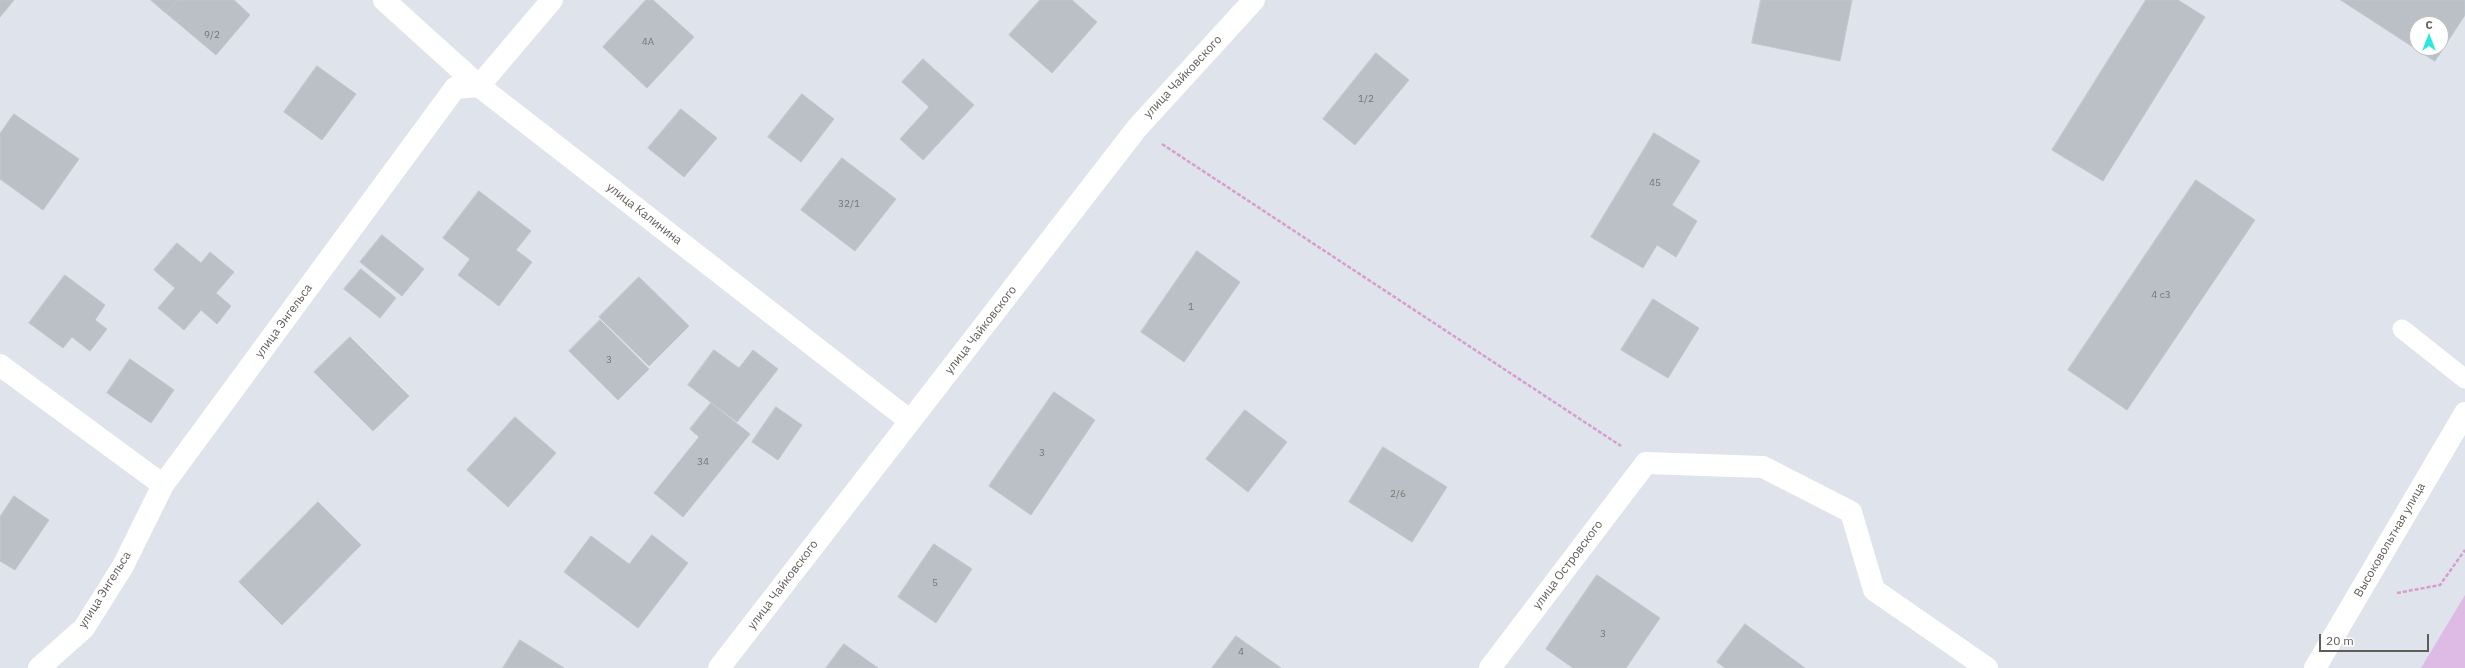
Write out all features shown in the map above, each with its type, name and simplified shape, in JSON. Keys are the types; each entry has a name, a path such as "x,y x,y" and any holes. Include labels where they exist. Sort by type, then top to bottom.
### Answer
{"street":[{"name":"улица Калинина","path":"384,0 480,86 910,420"},
{"path":"480,86 552,0"},
{"name":"улица Чайковского","path":"719,668 1137,128 1254,0"},
{"name":"улица Энгельса","path":"39,668 84,628 123,566 164,485 455,88 480,86"},
{"path":"0,365 164,485"},
{"name":"Высоковольтная улица","path":"2315,668 2465,413"},
{"path":"1646,462 1763,467 1851,512 1874,590 1987,668"},
{"name":"улица Островского","path":"1490,668 1646,462"}],"lane":[{"path":"2402,329 2465,379"}],"path":[{"path":"1137,128 1646,462"},
{"path":"2394,598 2398,591 2440,585 2465,550"}],"shaded area":[{"path":"2465,595 2465,668 2421,668"}],"building":[{"path":"0,0 14,0 0,17"},
{"path":"151,0 178,0 166,13"},
{"path":"178,0 234,0 250,15 216,55 166,13"},
{"path":"646,0 653,0 694,37 647,88 603,47"},
{"path":"1040,0 1072,0 1097,22 1052,73 1009,35"},
{"path":"1761,0 1852,0 1840,61 1752,43"},
{"path":"2146,0 2178,0 2205,17 2103,181 2052,150"},
{"path":"2341,0 2465,0 2465,15 2449,40 2449,16 2409,16 2409,44"},
{"path":"1376,53 1409,80 1355,145 1323,119"},
{"path":"2427,56 2438,56 2435,61"},
{"path":"923,59 974,105 923,160 900,139 929,107 902,82"},
{"path":"317,66 356,94 322,140 284,112"},
{"path":"802,94 834,119 801,162 768,137"},
{"path":"681,109 717,138 684,177 648,148"},
{"path":"14,114 79,159 43,210 0,179 0,134"},
{"path":"1654,133 1700,161 1672,205 1697,221 1676,257 1657,245 1643,268 1591,237"},
{"path":"842,158 896,199 855,251 801,210"},
{"path":"2196,180 2255,220 2127,410 2068,370"},
{"path":"479,191 531,231 516,250 532,262 499,306 458,275 470,259 443,238"},
{"path":"382,235 424,269 402,296 360,262"},
{"path":"177,243 201,263 210,252 234,272 216,293 231,306 217,324 201,310 184,330 158,308 175,288 154,270"},
{"path":"1197,251 1240,282 1184,362 1141,332"},
{"path":"361,269 396,298 380,318 344,289"},
{"path":"65,275 105,305 95,320 107,329 90,351 72,337 63,348 29,323"},
{"path":"639,277 689,326 649,366 599,317"},
{"path":"1653,299 1699,328 1668,378 1621,350"},
{"path":"600,320 649,369 618,400 569,351"},
{"path":"350,337 409,396 373,431 314,372"},
{"path":"714,350 739,368 753,350 778,369 737,422 688,385"},
{"path":"130,359 174,390 151,423 107,393"},
{"path":"1054,392 1095,420 1031,515 989,486"},
{"path":"711,403 750,434 683,517 654,493 699,437 690,429"},
{"path":"776,407 802,425 778,460 752,442"},
{"path":"1245,410 1287,442 1248,492 1206,459"},
{"path":"515,417 556,453 508,507 467,470"},
{"path":"1383,447 1447,487 1412,542 1349,502"},
{"path":"14,496 49,520 15,570 0,561 0,517"},
{"path":"318,502 361,545 282,625 239,582"},
{"path":"652,535 688,563 638,628 564,572 591,536 629,564"},
{"path":"934,544 972,569 936,623 898,597"},
{"path":"1597,575 1660,618 1626,668 1573,668 1546,649"},
{"path":"1745,624 1805,668 1725,668 1717,662"},
{"path":"1236,636 1281,668 1212,668"},
{"path":"520,640 564,668 503,668"},
{"path":"844,644 878,668 826,668"}]}
